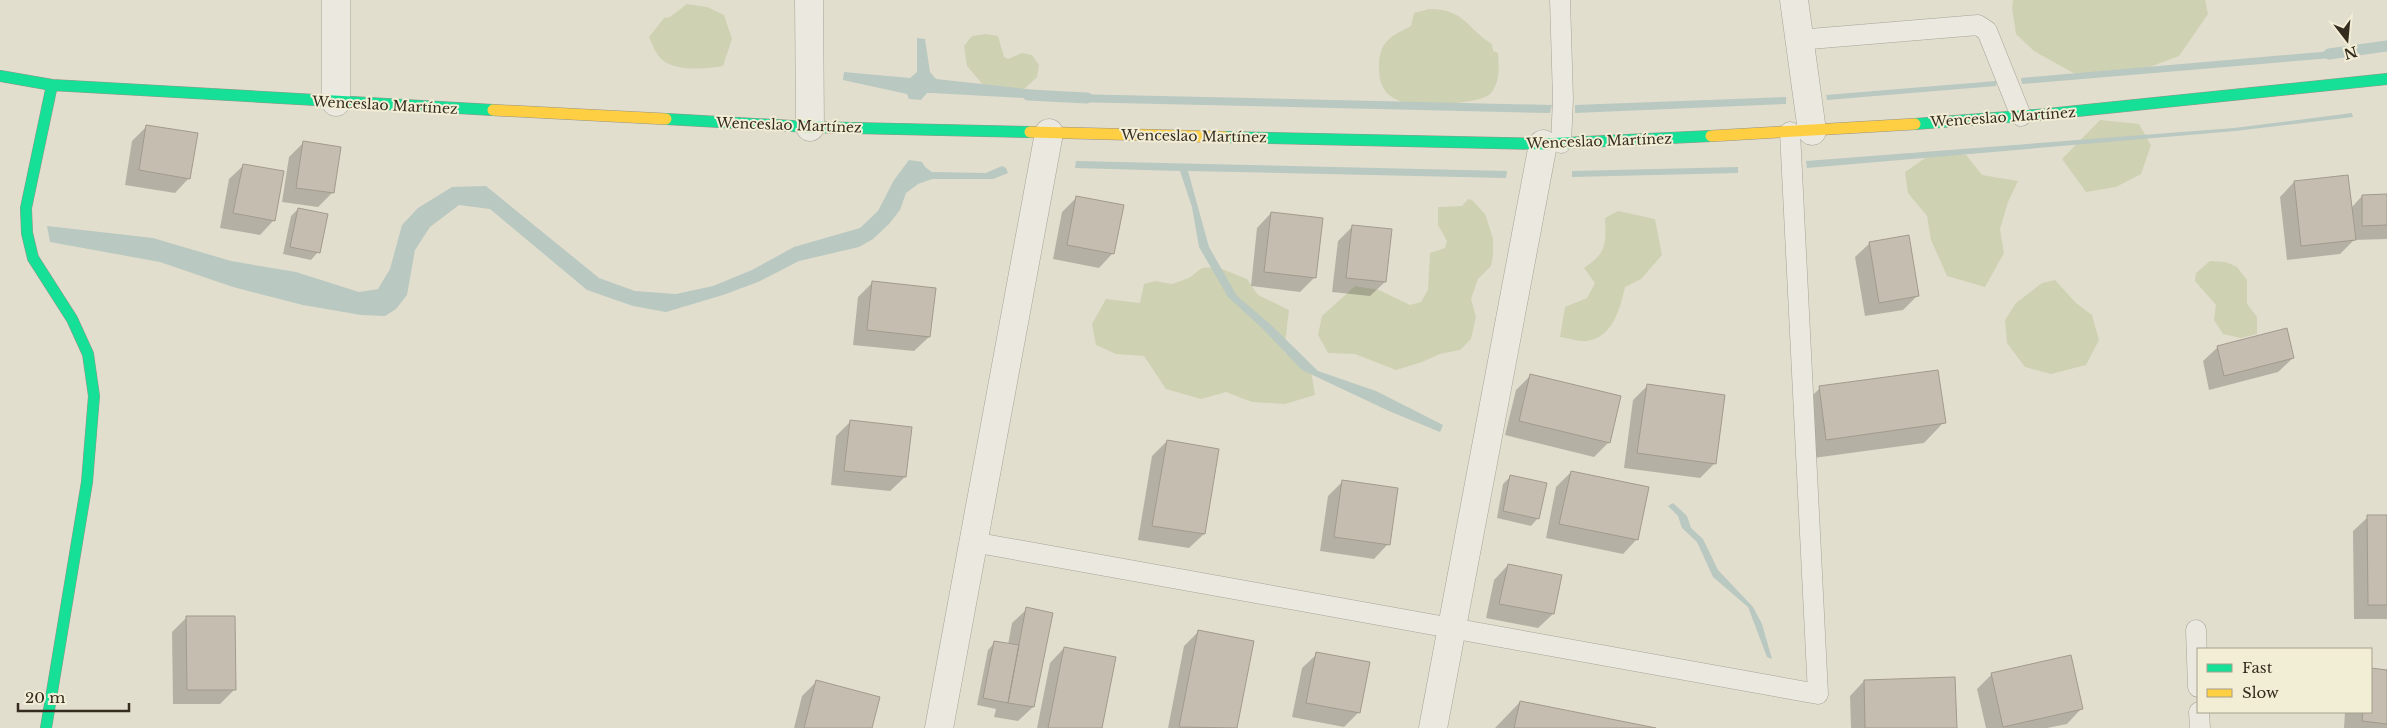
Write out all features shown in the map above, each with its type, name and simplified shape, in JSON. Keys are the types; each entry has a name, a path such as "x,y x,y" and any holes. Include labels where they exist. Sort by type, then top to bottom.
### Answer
{"main road":[{"name":"Wenceslao Martínez","path":"0,76 52,85 810,127 1552,144 1801,132 2021,116 2261,94 2387,79"},
{"path":"46,728 81,518 94,396 88,354 72,319 34,258 27,233 26,208 52,85"}],"street":[{"path":"336,0 336,102"},
{"path":"809,0 810,127"},
{"path":"1794,0 1798,40 1801,132"},
{"path":"939,728 1049,133"},
{"path":"1433,728 1452,627 1552,144"}],"lane":[{"path":"1552,144 1563,99 1560,0"},
{"path":"1798,40 1978,25 1987,31 2021,116"},
{"path":"973,542 1818,694 1801,132"},
{"path":"2196,630 2197,658"},
{"path":"2199,713 2200,728"}],"green space":[{"path":"2013,0 2205,0 2208,14 2179,56 2131,74 2075,74 2034,51 2016,34 2012,8"},
{"path":"687,4 707,7 724,15 732,39 723,66 698,69 679,67 663,61 655,51 649,37 664,18 670,17"},
{"path":"1429,9 1450,12 1458,16 1492,44 1493,51 1498,53 1499,69 1497,79 1494,89 1486,97 1450,104 1413,104 1395,99 1387,94 1381,82 1379,71 1382,49 1389,39 1411,26 1414,13"},
{"path":"986,34 998,36 1004,57 1008,59 1022,53 1032,55 1039,65 1037,77 1021,92 985,87 967,66 964,46 972,36"},
{"path":"2100,120 2139,124 2151,145 2141,174 2116,187 2086,192 2062,159"},
{"path":"1934,152 1966,155 1982,175 2018,181 2008,202 2000,229 2004,253 1985,287 1947,276 1931,240 1927,216 1908,193 1905,172"},
{"path":"1468,199 1472,200 1485,214 1493,238 1491,266 1478,279 1471,299 1476,317 1471,339 1460,350 1440,354 1396,370 1355,354 1328,353 1318,335 1322,316 1355,286 1379,290 1410,305 1421,302 1428,290 1430,253 1445,248 1447,241 1438,225 1438,207 1462,206"},
{"path":"1618,211 1655,219 1662,255 1641,279 1625,287 1618,313 1603,334 1587,341 1560,337 1565,307 1587,298 1595,283 1584,268 1597,257 1604,247 1605,218"},
{"path":"2210,261 2226,262 2237,267 2247,280 2247,304 2257,317 2257,334 2241,338 2223,334 2214,320 2216,305 2195,281 2196,273"},
{"path":"1217,267 1247,279 1258,295 1289,310 1284,352 1310,365 1315,395 1285,404 1252,402 1226,392 1201,399 1166,389 1144,356 1116,354 1096,345 1092,324 1106,299 1140,303 1144,284 1155,281 1172,284 1189,278 1202,268"},
{"path":"2055,280 2076,303 2092,315 2099,340 2086,365 2051,374 2025,367 2007,343 2005,320 2016,303 2042,283"}],"shaded area":[{"path":"917,38 925,39 930,72 936,79 1044,91 1043,99 927,93 921,100 909,99 907,94 843,80 844,72 910,78 917,72"},
{"path":"2344,50 2344,57 2022,84 2021,78"},
{"path":"1996,81 1996,86 1827,100 1826,95"},
{"path":"1072,94 1552,105 1550,113 1071,102"},
{"path":"1786,97 1786,104 1575,113 1575,105"},
{"path":"2352,113 2353,117 2235,131 1807,168 1806,161 2234,128"},
{"path":"909,160 922,162 932,172 986,173 1002,166 1006,168 1008,173 993,179 932,179 918,184 906,193 900,210 889,224 873,239 859,247 799,261 758,282 723,295 666,312 633,306 587,290 490,209 459,205 430,227 415,250 407,295 396,309 385,316 361,315 303,305 233,287 160,262 50,242 47,226 153,238 231,261 296,272 359,292 378,289 390,269 402,225 418,208 452,187 486,186 599,278 635,291 676,294 713,286 752,270 794,247 860,228 878,211 894,180"},
{"path":"1076,161 1507,171 1506,178 1188,171 1209,247 1237,296 1271,325 1318,371 1376,391 1443,425 1440,432 1389,411 1302,370 1263,329 1228,297 1199,247 1192,207 1180,171 1075,168"},
{"path":"1738,167 1738,173 1572,177 1572,171"},
{"path":"1673,503 1687,516 1691,528 1703,539 1718,570 1753,607 1762,624 1772,659 1767,657 1748,607 1713,577 1697,542 1682,528 1678,516 1668,506"}],"building":[{"path":"146,125 198,133 190,179 139,170"},
{"path":"303,141 341,147 334,193 296,188"},
{"path":"243,164 284,171 275,221 233,213"},
{"path":"2348,175 2356,240 2301,246 2294,181"},
{"path":"2387,194 2387,225 2362,226 2362,195"},
{"path":"1076,196 1124,205 1114,254 1067,245"},
{"path":"298,208 328,214 320,253 290,247"},
{"path":"1271,212 1323,218 1316,278 1264,272"},
{"path":"1352,225 1392,229 1386,282 1346,278"},
{"path":"1909,235 1919,296 1879,303 1869,242"},
{"path":"872,281 936,288 930,337 867,330"},
{"path":"2287,328 2294,358 2224,376 2217,346"},
{"path":"1938,370 1946,423 1826,440 1819,386"},
{"path":"1530,374 1621,396 1610,443 1519,421"},
{"path":"1647,384 1725,395 1716,464 1637,453"},
{"path":"850,420 912,427 906,477 844,471"},
{"path":"1167,440 1219,449 1205,534 1152,526"},
{"path":"1571,471 1649,487 1638,540 1559,524"},
{"path":"1510,475 1547,483 1539,519 1503,511"},
{"path":"1342,480 1398,488 1390,545 1334,537"},
{"path":"2367,515 2387,515 2387,605 2368,605"},
{"path":"1508,564 1562,575 1554,614 1499,604"},
{"path":"1026,607 1053,613 1034,707 1008,703"},
{"path":"186,616 235,616 236,690 187,690"},
{"path":"1198,630 1254,641 1237,728 1179,727"},
{"path":"994,641 1019,645 1008,703 983,698"},
{"path":"1064,647 1116,657 1102,728 1048,728"},
{"path":"1316,652 1370,662 1360,713 1306,703"},
{"path":"2071,655 2083,709 2003,727 1991,673"},
{"path":"2372,668 2387,670 2387,724 2362,721 2363,713 2372,713"},
{"path":"1955,677 1957,728 1865,728 1864,680"},
{"path":"816,680 880,697 872,728 804,728"},
{"path":"1520,701 1656,728 1514,728"}],"waterway":[{"path":"2329,54 2387,46"},
{"path":"1028,95 1087,98"}],"traffic: fast":[{"path":"0,76 52,85 493,110"},
{"path":"1915,124 2048,114 2387,79"},
{"path":"46,728 87,482 94,396 88,354 72,319 33,258 27,233 26,208 52,85"},
{"path":"666,119 810,127 1030,132"},
{"path":"1225,137 1543,144 1711,136"}],"traffic: slow":[{"path":"493,110 666,119"},
{"path":"1711,136 1915,124"},
{"path":"1030,132 1225,137"}]}
